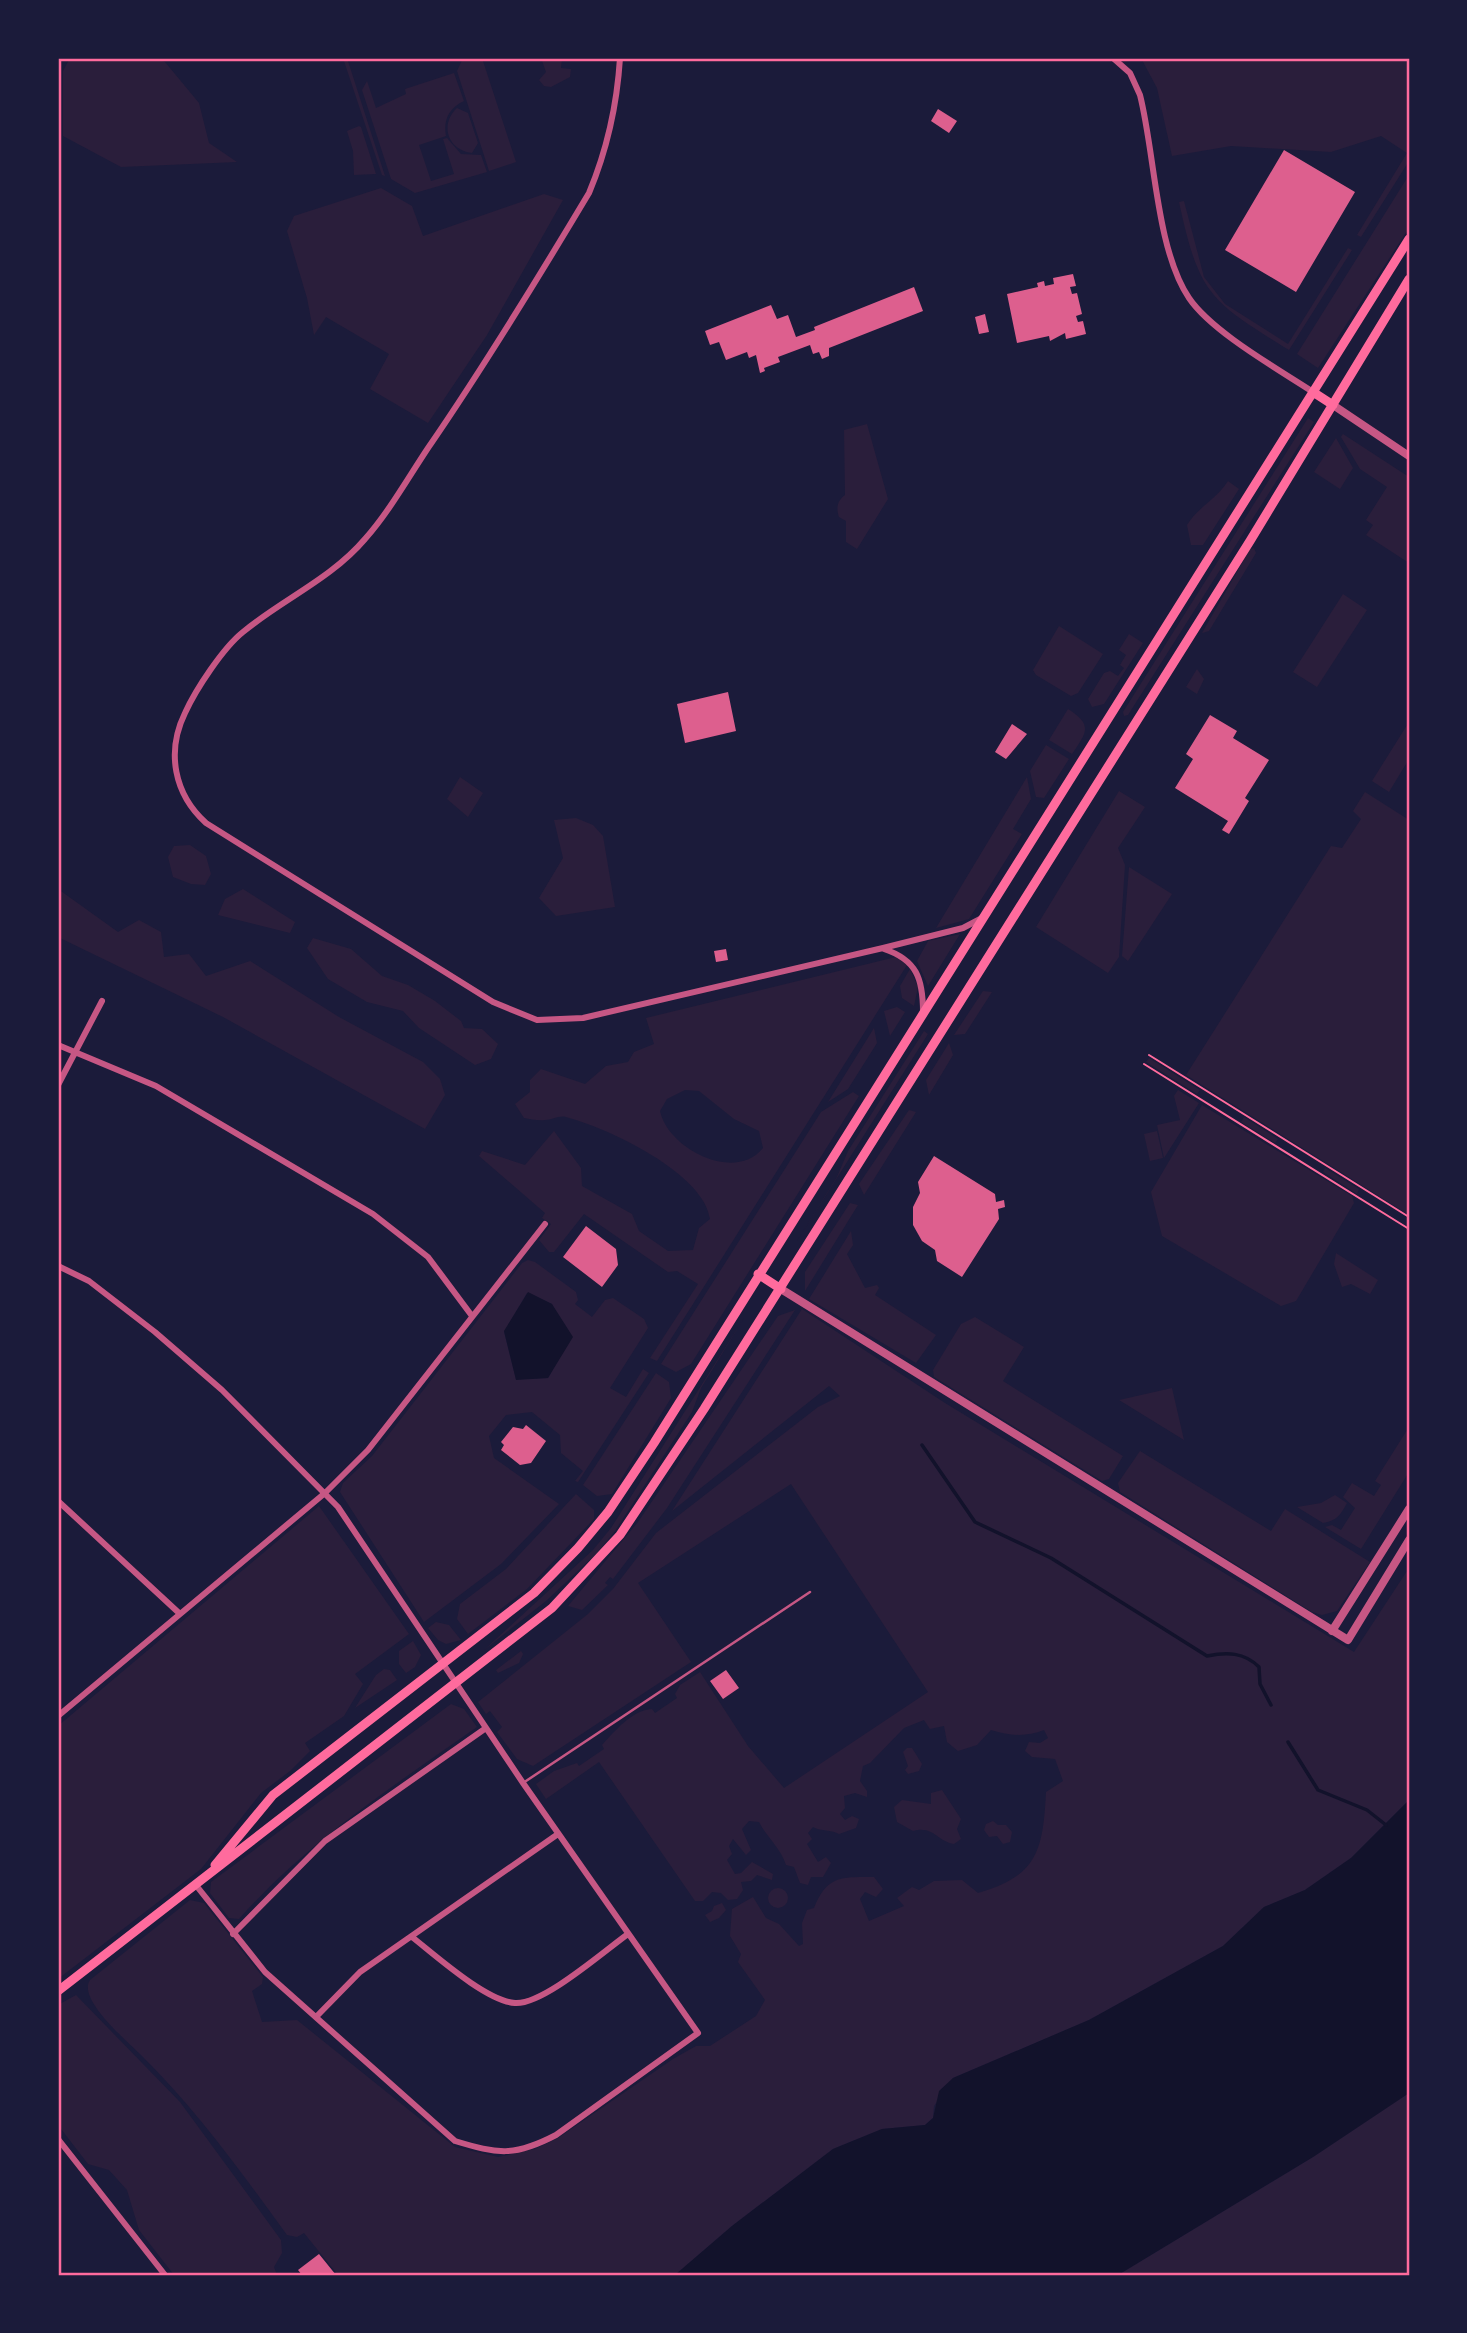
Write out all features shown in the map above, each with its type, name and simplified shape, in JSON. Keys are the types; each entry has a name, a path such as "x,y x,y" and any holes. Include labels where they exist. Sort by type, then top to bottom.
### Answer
{"main road":[{"path":"195,1884 213,1868 273,1795 534,1593 578,1548 608,1512 1409,239"},
{"path":"58,1991 552,1608 602,1558 646,1498 781,1289 1409,279"},
{"path":"1313,393 1333,405"},
{"path":"758,1274 781,1289"}],"street":[{"path":"620,58 614,113 600,166 589,193 495,351 354,552 338,567 241,634 228,648 185,712 176,739 176,778 194,813 206,823 493,1002 537,1020 583,1018 963,928 982,918"},
{"path":"1113,58 1130,73 1140,95 1174,268 1190,300 1215,325 1313,393"},
{"path":"1333,405 1409,456"},
{"path":"883,948 900,954 919,974 923,986 923,1012"},
{"path":"58,1085 102,1001"},
{"path":"58,1045 156,1086 373,1214 428,1257 472,1315"},
{"path":"58,1716 325,1493 368,1450 545,1224"},
{"path":"58,1266 89,1280 222,1390 348,1519 523,1783 698,2033 556,2135 534,2146 494,2153 454,2141 265,1972 195,1884"},
{"path":"781,1289 1348,1640 1409,1540"},
{"path":"58,1501 179,1613"},
{"path":"1332,1630 1409,1508"},
{"path":"233,1934 325,1841 486,1728"},
{"path":"316,2017 360,1972 558,1833"},
{"path":"412,1937 479,1987 512,2003 523,2003 545,1992 628,1934"},
{"path":"58,2139 165,2275"}],"lane":[{"path":"523,1783 810,1592"}],"path":[{"path":"1149,1055 1409,1217"},
{"path":"1144,1064 1409,1229"}],"shaded area":[{"path":"70,58 156,58 165,62 199,103 209,143 237,162 121,167 63,136 63,71"},
{"path":"343,58 347,58 385,176 382,175"},
{"path":"463,58 482,58 516,162 489,171 457,71"},
{"path":"541,58 562,58 561,68 571,69 570,77 551,87 544,86 539,80 546,72"},
{"path":"1141,58 1409,58 1409,161 1361,237 1357,235 1407,153 1381,136 1331,152 1231,146 1172,156 1157,88"},
{"path":"454,73 464,101 448,115 446,136 419,145 431,181 454,174 443,139 447,138 461,154 481,155 487,172 415,193 391,179 362,90 367,81 376,108 406,94 405,89"},
{"path":"457,108 468,113 478,143 472,153 457,147 449,136 448,122"},
{"path":"359,126 376,174 354,175 353,151 347,131"},
{"path":"1409,175 1409,228 1318,368 1297,354"},
{"path":"381,188 412,206 423,236 544,194 563,200 487,335 428,423 370,389 389,354 326,317 314,335 307,298 287,231 294,216"},
{"path":"1184,201 1204,277 1225,304 1288,344 1348,248 1352,250 1289,350 1241,319 1212,292 1202,277 1186,233 1179,202"},
{"path":"1308,418 1314,422 1128,715 1124,716 1123,712"},
{"path":"867,424 888,499 857,549 846,542 846,521 839,517 837,508 845,495 844,430"},
{"path":"1343,434 1409,477 1409,563 1366,535 1373,525 1366,520 1387,487 1360,469 1341,437"},
{"path":"1336,438 1353,468 1340,489 1314,472"},
{"path":"1228,481 1239,489 1203,545 1191,545 1187,525"},
{"path":"1254,548 1256,553 1209,631 1202,633 1250,549"},
{"path":"1343,594 1367,610 1317,687 1293,672"},
{"path":"1059,626 1103,654 1078,693 1071,696 1036,675 1033,670"},
{"path":"1129,634 1143,643 1104,704 1092,707 1088,699 1104,673 1110,671 1118,676 1124,668 1120,665 1126,655 1119,650"},
{"path":"1197,669 1204,679 1197,694 1186,687"},
{"path":"1068,709 1081,720 1085,729 1072,754 1049,740"},
{"path":"1409,722 1409,759 1389,792 1372,781"},
{"path":"1046,745 1069,759 1044,798 1036,797 1030,771"},
{"path":"460,777 483,793 468,817 447,799"},
{"path":"1027,777 1031,799 1013,829 1022,834 969,919 936,928"},
{"path":"1119,791 1145,807 1118,848 1125,865 1119,957 1108,973 1036,927"},
{"path":"1365,792 1409,820 1409,1215 1186,1075 1331,846 1342,848 1361,819 1353,811"},
{"path":"576,818 593,825 603,836 615,907 556,916 539,898 563,858 554,820"},
{"path":"190,845 206,856 211,874 205,885 191,884 173,877 168,857 174,846"},
{"path":"1129,867 1172,894 1128,961 1122,956"},
{"path":"58,889 118,932 139,920 161,932 164,957 189,954 206,976 250,961 339,1017 423,1062 440,1079 445,1095 425,1129 223,1017 58,937"},
{"path":"243,889 295,922 290,933 218,915 225,899"},
{"path":"960,934 928,986 917,961 928,941"},
{"path":"313,938 351,949 382,976 408,985 435,1001 461,1021 464,1028 482,1029 498,1044 491,1059 475,1065 419,1028 403,1011 367,1002 328,979 307,948"},
{"path":"896,957 907,965 657,1361 650,1358 698,1284 677,1271 668,1272 584,1214 554,1252 549,1252 539,1240 551,1224 542,1218 545,1213 479,1156 482,1151 525,1165 554,1131 581,1168 582,1186 632,1214 639,1231 668,1251 693,1250 699,1228 710,1219 704,1202 691,1185 673,1169 628,1142 584,1123 563,1117 542,1120 524,1118 515,1104 530,1092 530,1080 541,1069 585,1084 606,1066 628,1062 634,1052 654,1044 646,1018","holes":["685,1090 699,1091 734,1119 759,1131 763,1148 751,1158 720,1162 689,1149 676,1138 660,1111 667,1099"]},
{"path":"910,969 918,987 914,1006 902,998 900,986"},
{"path":"983,991 992,992 965,1034 954,1035"},
{"path":"897,1007 905,1012 890,1036 884,1011"},
{"path":"874,1028 877,1043 848,1089 828,1102"},
{"path":"924,1031 928,1034 797,1241 837,1177 848,1151"},
{"path":"949,1043 953,1055 929,1095 926,1080"},
{"path":"1149,1058 1200,1090 1197,1094 1146,1062"},
{"path":"1178,1090 1199,1103 1164,1158 1157,1125 1180,1120 1174,1096"},
{"path":"853,1092 859,1096 691,1364 676,1372 661,1364 821,1112"},
{"path":"1202,1105 1352,1196 1354,1203 1296,1301 1281,1306 1162,1236 1151,1192"},
{"path":"909,1110 916,1112 864,1195 859,1184"},
{"path":"1244,1117 1278,1139 1275,1143 1241,1122"},
{"path":"1157,1131 1163,1158 1150,1161 1144,1134"},
{"path":"1325,1168 1359,1189 1357,1194 1323,1172"},
{"path":"850,1203 858,1205 805,1291 805,1272"},
{"path":"851,1231 853,1245 847,1254 865,1288 877,1285 879,1288 875,1295 936,1335 916,1363 809,1299"},
{"path":"1336,1253 1378,1280 1370,1294 1351,1284 1342,1287 1334,1264"},
{"path":"528,1260 535,1262 576,1292 578,1300 575,1304 592,1317 605,1300 613,1298 644,1319 648,1328 610,1388 626,1397 643,1369 649,1373 578,1482 575,1481 583,1471 561,1453 560,1435 532,1412 506,1415 489,1436 494,1458 559,1504 501,1564 424,1622 340,1492 343,1483 372,1456 522,1263","holes":["527,1293 552,1304 559,1358 548,1378 516,1379 504,1332"]},
{"path":"528,1292 552,1304 573,1337 548,1378 516,1380 504,1331"},
{"path":"802,1309 945,1403 1354,1652 1409,1568 1409,1800 1351,1858 1305,1890 1264,1907 1223,1946 1089,2020 953,2078 934,2106 933,2118 925,2125 882,2129 833,2149 732,2226 675,2275 338,2275 304,2233 297,2237 287,2235 200,2120 105,2019 91,1998 88,1988 90,1980 190,1900 204,1903 263,1977 262,1984 252,1991 262,2022 297,2020 455,2147 498,2157 535,2149 558,2138 673,2059 696,2046 710,2046 756,2016 765,2000 738,1962 741,1954 730,1936 732,1909 753,1897 766,1918 779,1924 799,1946 803,1944 802,1923 807,1910 814,1908 824,1889 837,1880 874,1877 883,1889 876,1897 865,1892 860,1899 869,1921 904,1906 897,1898 912,1887 919,1890 934,1881 962,1880 978,1893 1014,1878 1033,1858 1043,1830 1046,1792 1063,1781 1055,1759 1032,1757 1025,1751 1029,1742 1040,1743 1048,1738 1044,1730 1018,1735 991,1730 977,1745 958,1751 947,1742 944,1726 930,1729 924,1720 904,1728 870,1763 863,1766 860,1781 867,1791 867,1797 855,1793 844,1796 845,1808 840,1814 845,1820 852,1816 859,1819 856,1828 839,1834 813,1827 808,1833 812,1839 807,1844 818,1862 826,1857 831,1863 823,1877 811,1877 808,1885 800,1883 794,1867 786,1865 759,1822 749,1821 742,1829 751,1850 746,1855 733,1839 729,1846 732,1854 727,1860 735,1874 741,1873 752,1862 773,1874 772,1880 757,1875 751,1881 741,1882 743,1890 737,1899 728,1900 721,1893 712,1892 703,1901 695,1901 599,1762 546,1799 536,1784 554,1771 577,1763 579,1766 604,1749 602,1745 624,1722 645,1710 652,1709 655,1713 677,1698 675,1694 680,1685 700,1672 748,1746 784,1788 928,1692 791,1484 638,1583 691,1662 533,1766 517,1759 497,1732 502,1727 490,1711 486,1714 478,1702 588,1614 613,1589 656,1533 818,1407 840,1396 829,1386 672,1511"},
{"path":"795,1310 667,1508 613,1579 610,1577 605,1583 608,1585 582,1610 568,1606 638,1522 778,1316"},
{"path":"975,1317 1024,1347 1003,1381 1123,1456 1109,1479 1102,1481 934,1377 933,1370 961,1324"},
{"path":"744,1318 701,1388 692,1412 615,1531 597,1553 546,1601 484,1650 593,1550 611,1528"},
{"path":"656,1373 669,1382 671,1398 612,1494 597,1496 583,1485"},
{"path":"1172,1388 1184,1440 1119,1400"},
{"path":"1409,1427 1409,1472 1361,1549 1325,1527 1332,1525 1341,1530 1355,1508 1343,1497 1352,1483 1374,1496 1381,1485 1375,1481"},
{"path":"1140,1451 1271,1531 1285,1509 1370,1562 1337,1611 1322,1615 1312,1612 1120,1492 1118,1483"},
{"path":"576,1494 594,1510 594,1519 527,1589 468,1634 457,1619 460,1604 506,1569"},
{"path":"1335,1495 1347,1503 1332,1521 1323,1523 1297,1507 1321,1503"},
{"path":"319,1506 409,1634 355,1674 363,1684 344,1716 305,1743 310,1751 290,1771 261,1793 201,1869 58,1979 58,1726"},
{"path":"436,1622 449,1625 461,1640 446,1644 438,1640 428,1628"},
{"path":"413,1641 421,1655 415,1667 406,1673 399,1664 399,1651"},
{"path":"521,1651 523,1654 519,1663 498,1673 496,1670"},
{"path":"384,1669 390,1670 397,1680 355,1708 376,1675"},
{"path":"451,1704 464,1709 477,1727 322,1840 239,1919 229,1918 210,1893 211,1882"},
{"path":"912,1748 922,1764 919,1771 908,1774 903,1752"},
{"path":"942,1790 961,1819 957,1829 961,1839 954,1844 925,1830 913,1831 897,1822 894,1807 902,1800 931,1804 931,1793"},
{"path":"1409,1800 1409,2093 1313,2157 1118,2275 675,2275 732,2226 833,2149 882,2129 925,2125 933,2118 939,2091 953,2078 1089,2020 1223,1946 1264,1907 1305,1890 1351,1858"},
{"path":"993,1821 998,1825 1006,1825 1012,1832 1010,1842 1003,1844 997,1836 989,1837 984,1830 986,1824"},
{"path":"778,1888 785,1891 788,1898 785,1905 778,1908 771,1905 768,1898 771,1891"},
{"path":"722,1903 726,1910 719,1918 710,1922 705,1915 712,1911 714,1906"},
{"path":"76,1995 180,2102 281,2240 282,2253 274,2267 277,2275 174,2275 139,2230 127,2190 109,2170 88,2164 58,2125 58,2005"},
{"path":"1409,2093 1409,2275 1118,2275 1313,2157"}],"building":[{"path":"938,109 957,121 949,133 931,121"},
{"path":"1284,150 1355,192 1296,292 1225,250"},
{"path":"1073,274 1076,286 1070,287 1072,294 1077,293 1082,314 1076,316 1078,322 1083,321 1086,334 1066,339 1065,333 1050,341 1049,336 1017,343 1007,294 1038,287 1037,283 1044,281 1045,286 1054,284 1053,278"},
{"path":"914,287 923,311 829,348 829,356 822,359 819,352 813,354 810,345 778,357 780,362 764,368 765,371 760,373 756,355 749,358 747,352 726,360 719,342 710,345 705,331 771,305 777,319 788,315 796,337 815,330 814,327"},
{"path":"985,314 989,332 979,334 975,317"},
{"path":"728,692 736,731 685,743 677,704"},
{"path":"1210,715 1237,731 1233,738 1269,760 1245,798 1249,801 1229,834 1222,830 1228,821 1175,788 1193,759 1186,754"},
{"path":"1012,724 1027,734 1006,759 995,752"},
{"path":"726,949 728,960 716,962 714,951"},
{"path":"934,1156 995,1194 996,1202 1004,1200 1005,1207 998,1209 999,1219 962,1277 937,1261 935,1250 922,1241 913,1225 913,1207 920,1193 918,1182"},
{"path":"586,1226 616,1249 618,1265 602,1287 563,1257"},
{"path":"526,1425 546,1441 531,1463 520,1465 501,1450 504,1445 501,1442 513,1427 523,1429"},
{"path":"726,1670 739,1688 723,1699 710,1681"},
{"path":"319,2254 336,2275 302,2275 298,2270"}],"waterway":[{"path":"922,1445 975,1522 1051,1558 1207,1656 1228,1654 1247,1658 1259,1667 1260,1684 1271,1705"},
{"path":"1288,1742 1318,1790 1367,1810 1386,1825"}]}
